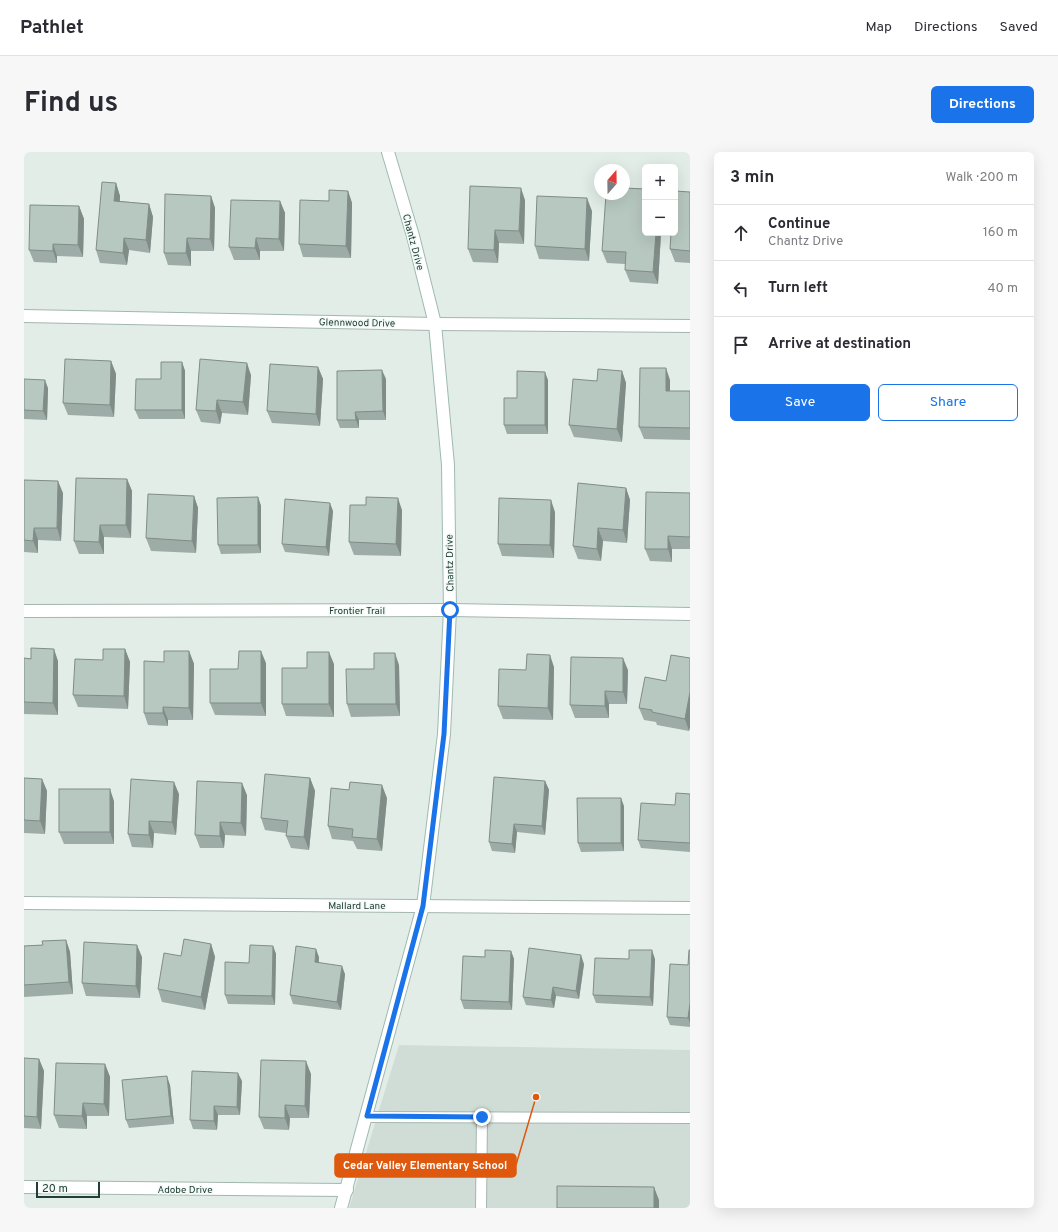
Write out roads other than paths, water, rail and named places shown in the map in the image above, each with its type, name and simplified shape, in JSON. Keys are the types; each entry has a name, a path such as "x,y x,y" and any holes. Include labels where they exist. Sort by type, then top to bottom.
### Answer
{"street":[{"name":"Chantz Drive","path":"341,1208 423,906 444,734 450,610 448,465 435,324 413,236 388,152"},
{"name":"Glennwood Drive","path":"24,316 435,324 690,326"},
{"name":"Frontier Trail","path":"24,611 450,610 690,614"},
{"name":"Mallard Lane","path":"24,903 690,908"},
{"name":"Adobe Drive","path":"24,1187 347,1190"}],"lane":[{"path":"367,1116 690,1118"},
{"path":"481,1208 482,1117"}],"place":[{"name":"Cedar Valley Elementary School","path":"536,1097"}]}
